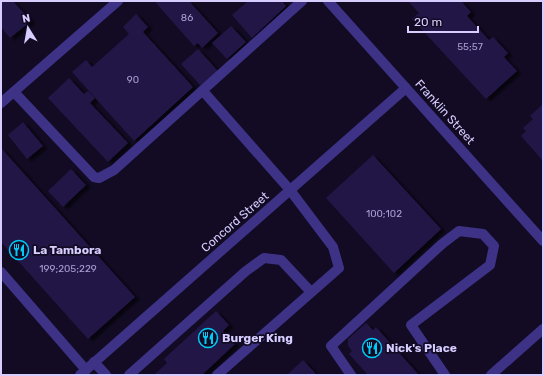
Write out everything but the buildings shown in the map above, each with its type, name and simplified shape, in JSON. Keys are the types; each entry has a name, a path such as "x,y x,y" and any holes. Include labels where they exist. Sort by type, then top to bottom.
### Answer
{"street":[{"path":"1,103 118,1"},
{"path":"14,92 94,177 99,178 114,170 302,1"},
{"name":"Franklin Street","path":"328,1 543,241"},
{"name":"Concord Street","path":"83,372 406,88"},
{"path":"202,91 290,190 334,247 339,268 217,375"},
{"path":"351,375 331,346 442,244 459,231 483,234 494,246 490,265 411,325 445,375"},
{"path":"129,375 246,271 264,258 281,260 311,292"},
{"path":"1,272 83,372"},
{"path":"491,375 543,329"},
{"path":"94,362 106,375"}],"place":[{"name":"La Tambora","path":"19,250"},
{"name":"Burger King","path":"208,338"},
{"name":"Nick's Place","path":"372,348"}]}
